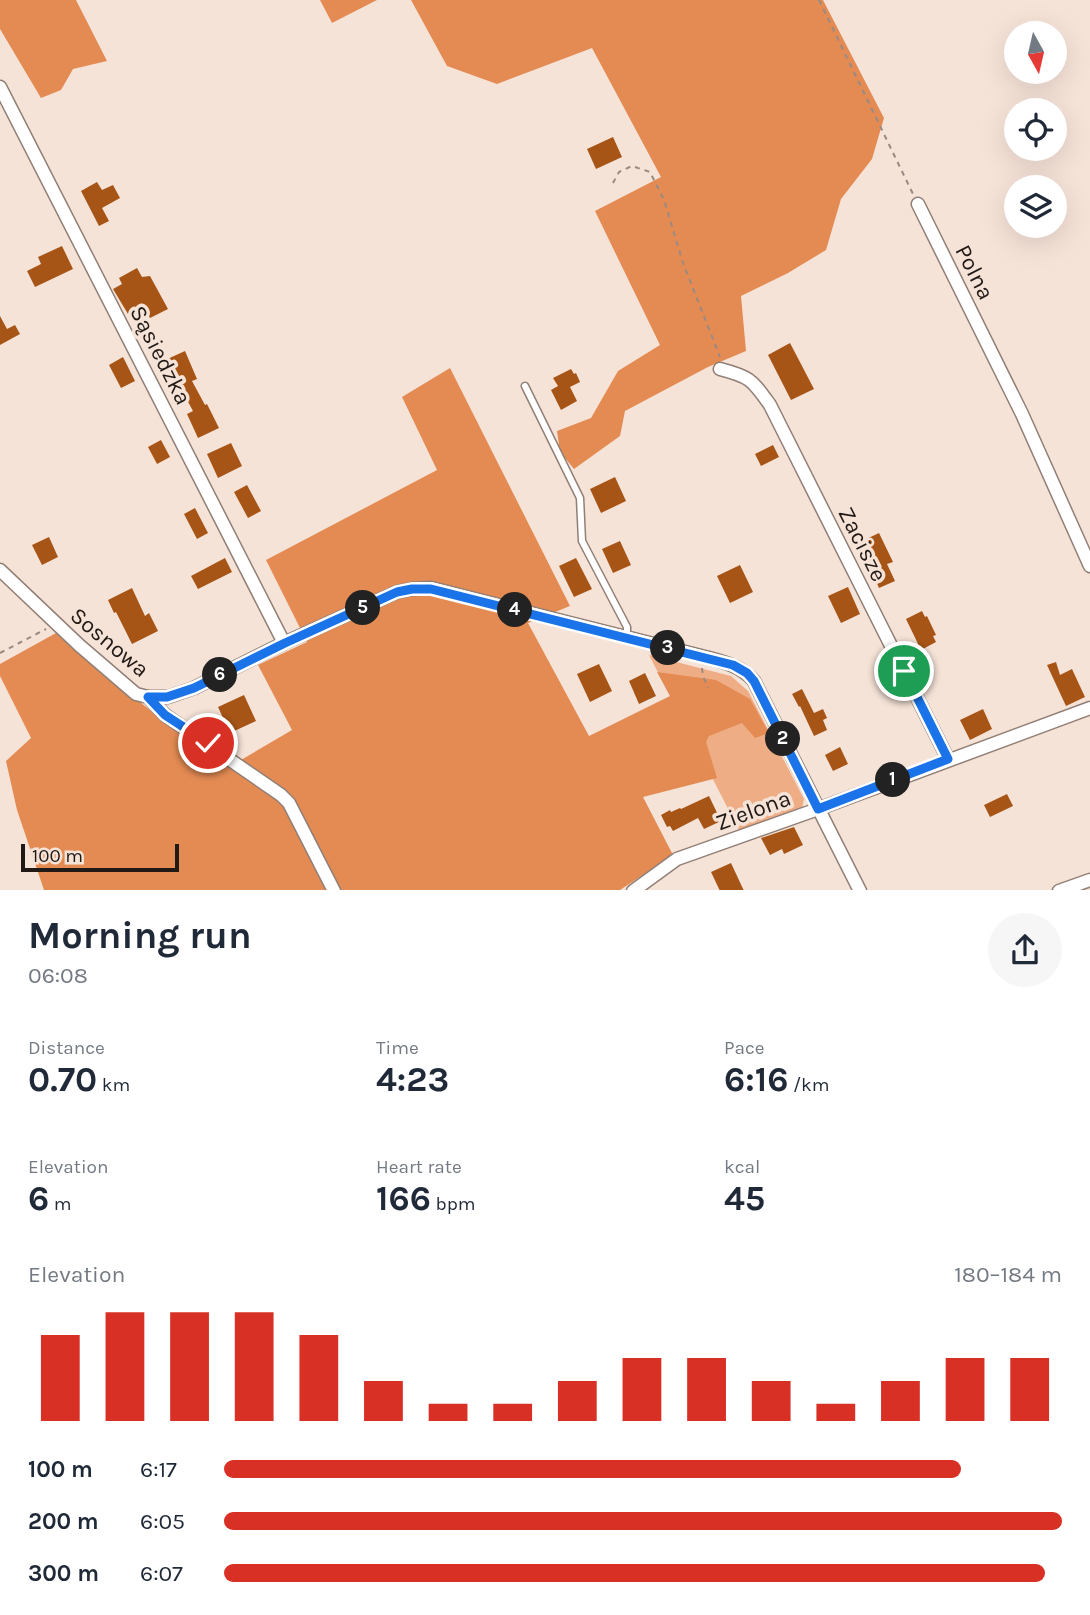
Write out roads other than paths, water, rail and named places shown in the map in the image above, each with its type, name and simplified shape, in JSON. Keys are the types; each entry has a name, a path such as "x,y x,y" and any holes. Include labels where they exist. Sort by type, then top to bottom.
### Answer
{"street":[{"name":"Sąsiedzka","path":"0,87 285,643"},
{"name":"Polna","path":"918,204 1022,414 1090,566"},
{"name":"Zacisze","path":"723,370 737,373 753,382 770,405 948,759"},
{"name":"Sosnowa","path":"0,570 79,645 136,694 148,697 165,715 264,782 289,803 333,890"},
{"path":"148,697 167,697 194,688 397,592 412,589 431,589 627,637 644,645 705,657 733,665 747,673 754,681 859,890"},
{"name":"Zielona","path":"634,890 677,859 1090,708"},
{"path":"1062,890 1090,880"}],"lane":[{"path":"525,386 580,498 582,541 627,627 627,637"}]}
